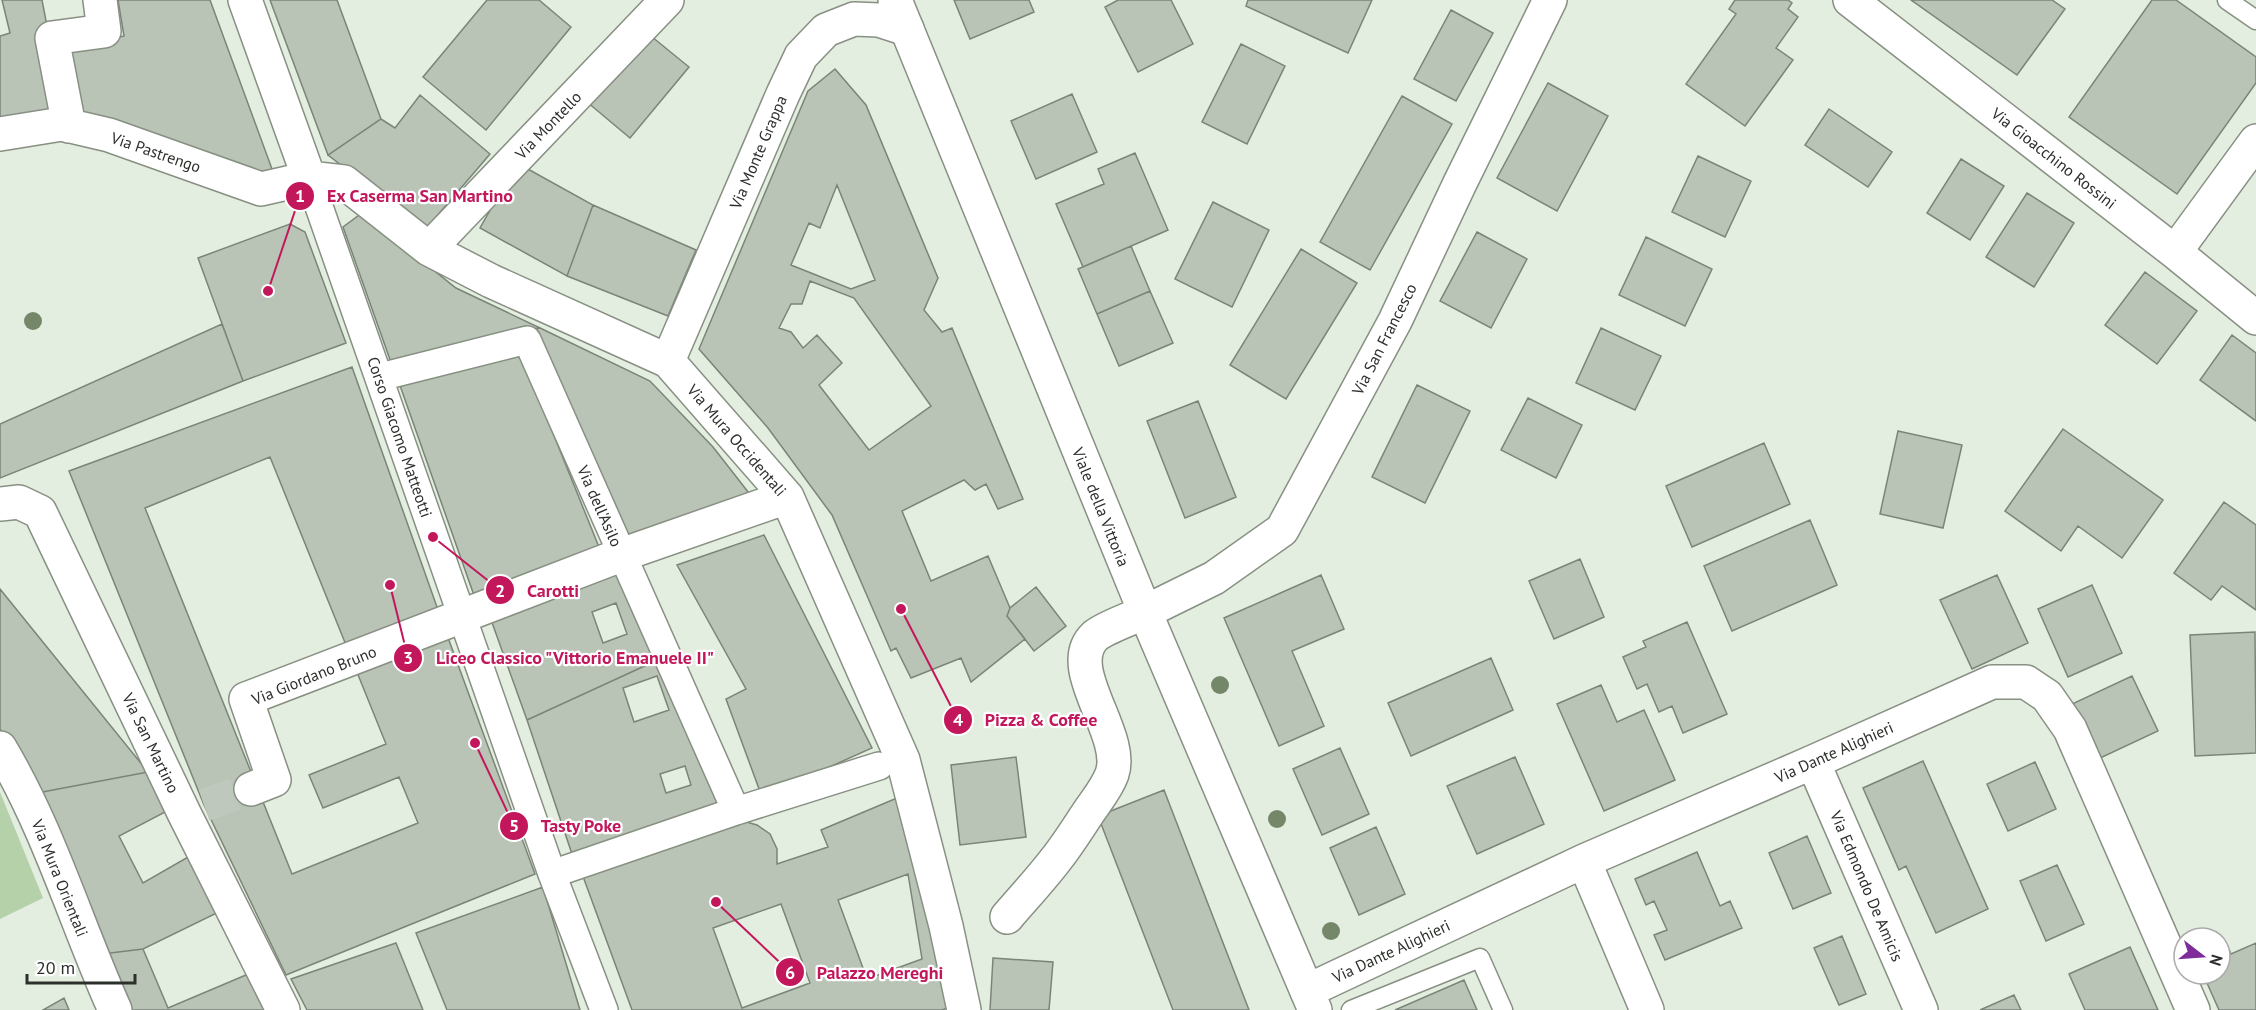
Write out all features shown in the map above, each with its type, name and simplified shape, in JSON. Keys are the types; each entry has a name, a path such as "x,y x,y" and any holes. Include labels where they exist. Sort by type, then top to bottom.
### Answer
{"street":[{"path":"69,126 52,38 104,31 100,0"},
{"name":"Corso Giacomo Matteotti","path":"245,0 380,377 552,873 604,1010"},
{"name":"Via Montello","path":"429,249 667,0"},
{"name":"Via San Francesco","path":"1007,917 1058,858 1112,774 1114,759 1112,743 1087,674 1085,659 1089,644 1097,634 1214,578 1282,530 1395,321 1550,0"},
{"name":"Via Gioacchino Rossini","path":"1850,0 2175,252 2256,318"},
{"name":"Viale della Vittoria","path":"901,14 1144,612 1311,1000"},
{"name":"Via Monte Grappa","path":"668,361 801,56 826,30 854,19 879,20 901,14"},
{"name":"Via Pastrengo","path":"0,134 62,124 109,135 261,189 309,178"},
{"path":"2175,252 2256,141"},
{"name":"Via Mura Occidentali","path":"309,178 344,182 429,249 491,281 668,361 787,497 903,760 946,926 964,1010"},
{"name":"Via dell'Asilo","path":"380,377 527,340 736,811"},
{"name":"Via Giordano Bruno","path":"251,789 274,780 246,699 621,555 787,497"},
{"name":"Via San Martino","path":"0,504 19,502 40,512 194,809 283,1010"},
{"name":"Via Dante Alighieri","path":"1311,1000 1584,861 1992,682 2026,682 2047,696 2070,729 2193,1010"},
{"name":"Via Mura Orientali","path":"0,748 44,832 94,963 115,1010"},
{"name":"Via Edmondo De Amicis","path":"1814,762 1921,1010"},
{"path":"552,873 879,766"},
{"path":"1584,861 1647,1010"}],"lane":[{"path":"2227,0 2256,20"},
{"path":"1351,1010 1480,958 1503,1010"}],"green space":[{"path":"0,792 43,898 0,919"}],"building":[{"path":"2,0 42,0 63,109 0,125 0,36 10,33"},
{"path":"118,0 210,0 272,169 263,172 68,107 58,53 124,36"},
{"path":"270,0 337,0 381,119 328,155"},
{"path":"487,0 539,0 571,27 486,130 423,77"},
{"path":"954,0 1029,0 1034,12 970,39"},
{"path":"1118,0 1171,0 1193,44 1138,72 1105,7"},
{"path":"1248,0 1372,0 1348,53 1246,6"},
{"path":"1735,0 1788,0 1792,3 1788,9 1798,17 1776,48 1793,60 1745,126 1686,84 1736,14 1729,9"},
{"path":"1911,0 2052,0 2065,9 2017,75"},
{"path":"2152,0 2176,0 2256,57 2256,83 2177,194 2069,117"},
{"path":"1451,10 1493,33 1456,101 1414,79"},
{"path":"646,32 689,67 630,138 587,102"},
{"path":"1241,44 1285,66 1247,144 1202,122"},
{"path":"835,69 866,105 938,278 924,310 942,332 952,328 1023,499 998,509 986,484 975,490 964,480 902,511 931,581 988,556 1010,608 1007,616 1025,639 971,682 961,658 911,678 896,648 891,651 832,515 768,428 699,349 808,91","holes":["837,185 875,280 851,289 791,265 809,223 820,228","810,281 854,298 931,406 869,450 819,385 842,363 817,335 803,348 791,332 779,328 791,304 802,304"]},
{"path":"1548,83 1608,116 1557,211 1497,178"},
{"path":"1072,94 1097,152 1036,179 1011,121"},
{"path":"420,95 490,154 425,230 328,155 381,119 395,128"},
{"path":"1402,96 1452,124 1370,270 1320,242"},
{"path":"1829,109 1892,152 1868,187 1805,145"},
{"path":"1135,153 1168,230 1083,267 1056,204 1104,184 1098,169"},
{"path":"1698,156 1751,181 1725,237 1672,212"},
{"path":"1961,159 2004,186 1970,240 1927,213"},
{"path":"517,163 593,205 567,276 480,228"},
{"path":"2027,193 2074,223 2034,287 1986,257"},
{"path":"1213,202 1269,230 1232,307 1175,279"},
{"path":"593,205 696,250 668,316 567,276"},
{"path":"362,213 456,288 538,327 532,335 393,368 343,227"},
{"path":"290,224 305,232 346,343 243,381 198,258"},
{"path":"1477,232 1527,259 1491,328 1440,301"},
{"path":"1646,237 1712,269 1685,326 1619,295"},
{"path":"1131,246 1150,291 1097,314 1078,269"},
{"path":"1301,249 1357,283 1286,399 1230,365"},
{"path":"2145,272 2197,311 2157,364 2105,325"},
{"path":"1150,291 1173,343 1119,366 1097,314"},
{"path":"222,324 243,381 0,478 0,424"},
{"path":"538,327 650,381 713,447 752,497 622,546 532,335"},
{"path":"1601,328 1661,356 1635,410 1576,383"},
{"path":"2232,335 2256,353 2256,421 2200,380"},
{"path":"517,344 603,557 476,601 397,377"},
{"path":"352,367 535,874 286,975 204,805 69,471","holes":["270,457 386,744 309,775 323,808 399,777 418,823 292,874 145,508"]},
{"path":"1417,385 1470,411 1425,503 1372,477"},
{"path":"1528,398 1582,425 1556,478 1501,450"},
{"path":"1198,401 1236,497 1185,518 1147,421"},
{"path":"2063,429 2163,500 2122,558 2078,526 2061,551 2005,511"},
{"path":"1898,431 1962,445 1943,528 1880,514"},
{"path":"1764,443 1790,504 1692,547 1666,486"},
{"path":"2224,502 2256,525 2256,610 2222,586 2211,600 2174,573"},
{"path":"1810,520 1837,585 1732,631 1704,566"},
{"path":"764,535 872,748 762,797 726,699 746,689 677,565"},
{"path":"1580,559 1604,617 1554,639 1529,581"},
{"path":"620,569 662,658 527,720 490,617","holes":["616,603 627,634 603,643 592,612"]},
{"path":"1321,575 1344,629 1292,651 1324,726 1279,746 1224,618"},
{"path":"1997,575 2028,643 1972,669 1940,600"},
{"path":"2092,585 2122,653 2068,677 2038,609"},
{"path":"1036,587 1066,626 1034,651 1007,616 1010,608"},
{"path":"0,589 148,772 37,793 0,729"},
{"path":"1687,622 1727,714 1683,733 1672,706 1659,712 1647,684 1637,689 1623,657 1646,647 1643,641"},
{"path":"2255,632 2256,753 2195,756 2190,635"},
{"path":"662,658 723,808 573,857 527,720","holes":["657,676 669,710 634,722 623,688","685,766 691,785 666,793 660,774"]},
{"path":"1491,658 1513,710 1411,756 1388,703"},
{"path":"2132,676 2158,731 2098,759 2072,704"},
{"path":"1601,685 1617,722 1644,710 1675,780 1604,811 1557,704"},
{"path":"1340,748 1369,814 1322,835 1293,769"},
{"path":"1016,757 1026,837 960,845 951,765"},
{"path":"1515,757 1544,824 1477,854 1447,786"},
{"path":"1923,761 1988,909 1936,933 1906,866 1899,870 1863,788"},
{"path":"2035,762 2056,809 2008,831 1987,784"},
{"path":"148,772 169,810 119,836 143,883 195,853 227,908 143,949 102,954 37,793"},
{"path":"1164,790 1249,1010 1173,1010 1098,816"},
{"path":"897,798 907,820 947,1008 942,1010 632,1010 581,871 743,821 757,825 770,834 777,849 777,864 828,847 821,830","holes":["908,874 922,959 867,979 838,900","781,904 810,983 742,1008 713,928"]},
{"path":"1376,827 1405,894 1359,915 1330,848"},
{"path":"1807,836 1831,893 1793,909 1769,853"},
{"path":"1697,852 1720,906 1730,901 1742,928 1665,960 1654,935 1667,930 1654,901 1646,905 1635,879"},
{"path":"2057,865 2084,924 2046,941 2020,881"},
{"path":"543,887 580,1010 447,1010 416,933"},
{"path":"1842,936 1866,994 1839,1005 1814,948"},
{"path":"396,943 423,1010 307,1010 291,979"},
{"path":"2256,943 2256,1010 2219,1010 2208,986 2232,986 2232,954"},
{"path":"2130,947 2158,1010 2085,1010 2069,974"},
{"path":"143,949 168,1008 253,972 274,1010 132,1010 102,954"},
{"path":"993,958 1053,962 1049,1010 990,1010"},
{"path":"1464,980 1477,1010 1395,1010"},
{"path":"2014,995 2021,1010 1980,1010"},
{"path":"64,998 69,1010 43,1010"}],"tunnel":[{"path":"204,805 251,789"}],"place":[{"name":"Ex Caserma San Martino","path":"268,291"},
{"name":"Carotti","path":"433,537"},
{"name":"Liceo Classico \"Vittorio Emanuele II\"","path":"390,585"},
{"name":"Pizza & Coffee","path":"901,609"},
{"name":"Tasty Poke","path":"475,743"},
{"name":"Palazzo Mereghi","path":"716,902"}]}
